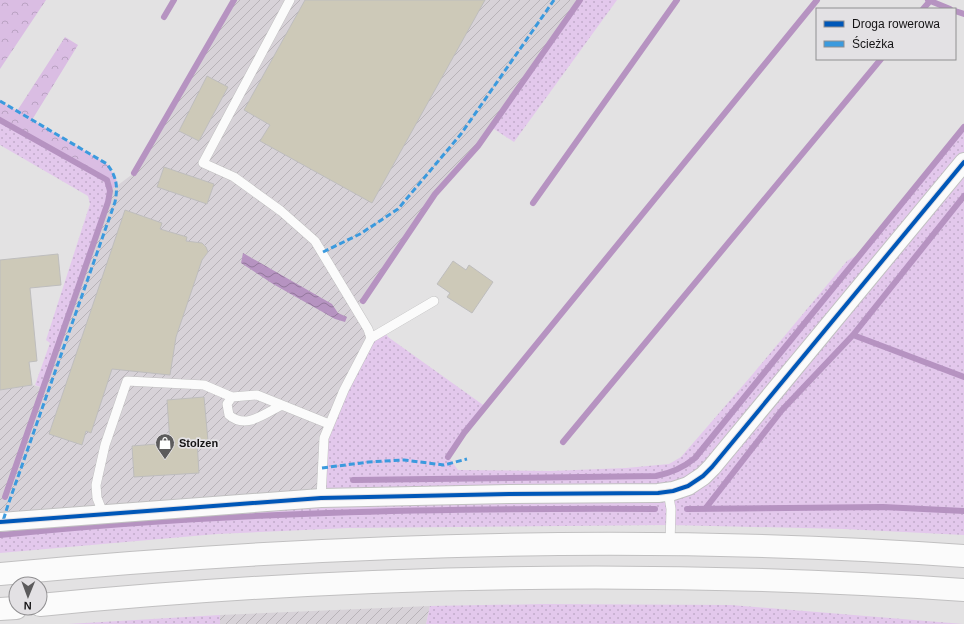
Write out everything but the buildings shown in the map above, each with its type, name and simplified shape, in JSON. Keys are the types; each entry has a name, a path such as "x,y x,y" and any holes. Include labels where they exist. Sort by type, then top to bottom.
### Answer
{"highway":[{"path":"0,574 238,555 365,548 516,545 670,545 790,548 964,556"},
{"path":"48,605 238,589 367,582 508,579 646,578 768,580 964,590"}],"street":[{"path":"0,522 103,513 321,498 509,494 636,494 668,491 688,486 703,476 712,466 964,162"}],"lane":[{"path":"290,0 203,163 234,177 281,211 315,241 368,329 371,338"},
{"path":"321,498 322,453 324,438 344,390 371,338 434,301"},
{"path":"103,513 97,498 96,485 105,445 127,381 204,385 232,397 257,395 329,424"},
{"path":"232,397 227,404 229,415 240,421 249,422 257,419 282,405"},
{"path":"668,491 671,509 670,545"}],"shaded area":[{"path":"234,0 580,0 478,146 435,194 363,301 356,308 371,338 321,498 0,522 0,390 32,385 43,388 108,202 110,191 134,173"},
{"path":"580,0 617,0 514,142 491,127"},
{"path":"0,120 107,180 110,191 108,202 43,388 35,385 50,343 46,340 90,204 88,196 0,145"},
{"path":"964,127 964,535 844,529 670,525 348,528 217,534 0,553 0,522 321,498 324,438 371,338 384,331 388,337 486,407 448,456 458,470 551,471 626,468 669,464 681,457 847,261 864,251"},
{"path":"544,604 731,605 963,624 426,624 430,606"},
{"path":"430,606 426,624 220,624 220,615"},
{"path":"220,615 220,624 68,624"}],"green space":[{"path":"0,0 46,0 0,69"},
{"path":"65,37 78,45 32,120 107,164 116,178 117,185 110,191 106,180 0,120 0,101 17,111"}],"water":[{"path":"243,253 332,304 338,313 347,317 345,322 335,319 273,284 241,263"}],"waterway":[{"path":"164,17 174,0"},
{"path":"134,173 234,0"},
{"path":"363,301 435,194 478,146 580,0"},
{"path":"533,203 677,0"},
{"path":"448,457 464,433 817,0"},
{"path":"928,0 948,8"},
{"path":"924,8 930,1"},
{"path":"956,11 964,14"},
{"path":"563,442 880,60"},
{"path":"0,120 107,180 110,191 108,202 5,497"},
{"path":"353,480 656,476 672,472 690,462 695,458 964,127"},
{"path":"705,509 782,410 853,335 964,196"},
{"path":"853,335 964,377"},
{"path":"687,509 883,507 964,511"},
{"path":"0,535 82,527 245,516 491,509 655,509"}],"marked path":[{"path":"323,252 360,234 398,209 461,134 554,0"},
{"path":"0,101 107,164 113,173 116,182 115,202 3,521"},
{"path":"322,468 369,462 404,460 444,465 467,459"}],"cycle path":[{"path":"0,522 321,498 509,494 658,493 673,491 688,486 703,476 712,467 964,162"}],"place":[{"name":"Stolzen","path":"165,460"}]}
